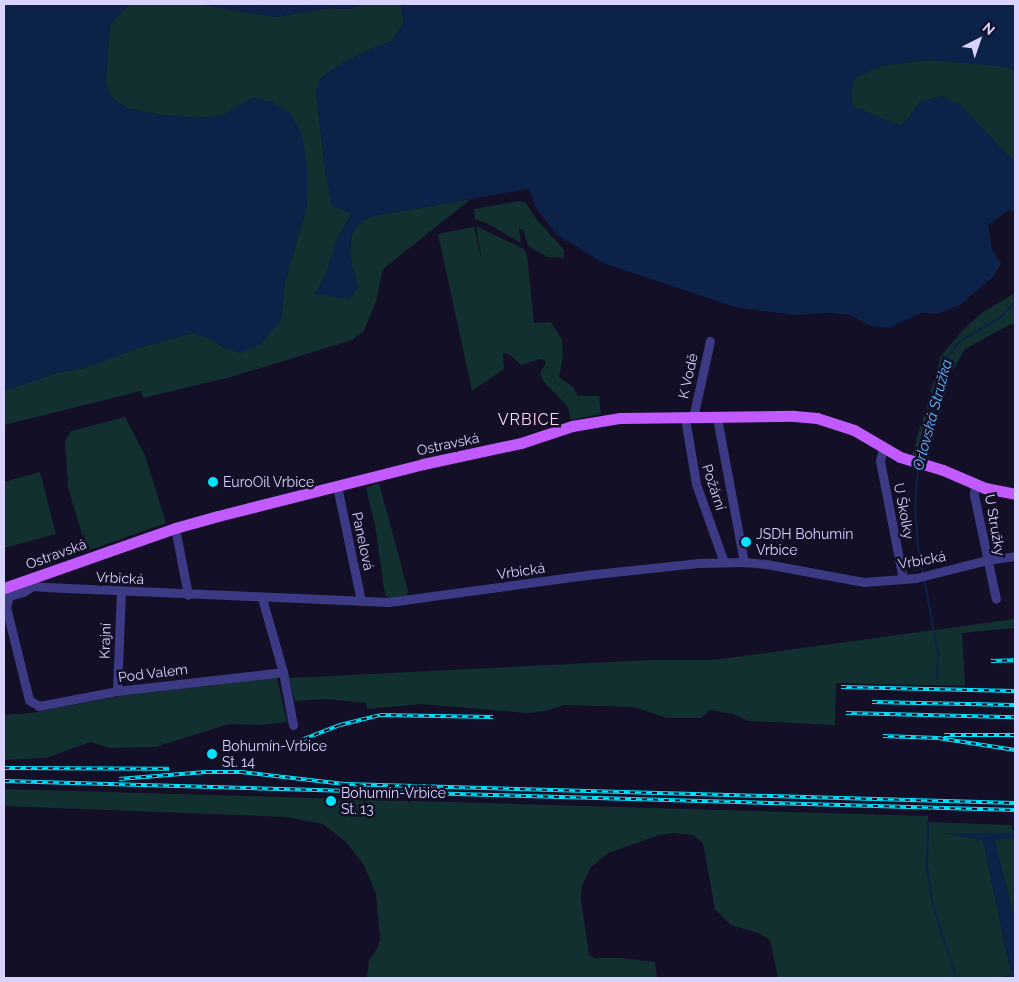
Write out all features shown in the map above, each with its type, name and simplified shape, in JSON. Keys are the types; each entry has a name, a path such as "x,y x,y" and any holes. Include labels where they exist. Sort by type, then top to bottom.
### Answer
{"main road":[{"name":"Ostravská","path":"4,588 32,583 175,528 338,486 503,447 588,423 630,418 794,416 817,418 854,430 883,448 911,461 927,465 975,485 1015,494"}],"street":[{"name":"K Vodě","path":"689,418 710,341"},
{"name":"Požární","path":"689,418 696,484 724,562"},
{"name":"Požární","path":"717,418 744,562"},
{"name":"U Školky","path":"883,448 880,461 903,579"},
{"name":"U Stružky","path":"975,485 974,495 996,599"},
{"name":"Panelová","path":"338,486 361,601"},
{"path":"175,528 188,595"},
{"name":"Vrbická","path":"32,583 121,592 389,602 595,574 724,562 744,562 787,567 864,582 916,578 987,560 1015,556"},
{"name":"Pod Valem","path":"32,583 23,592 9,596 6,607 29,700 40,706 117,691 283,672"},
{"name":"Krajní","path":"117,691 121,592"},
{"path":"262,598 283,672 293,725"}],"green space":[{"path":"129,4 198,4 276,17 328,8 349,9 361,4 401,4 404,22 392,41 339,65 321,78 316,92 326,176 352,213 338,237 325,277 315,294 358,287 352,267 350,250 352,234 361,221 374,216 471,199 383,269 376,301 364,331 352,340 231,377 143,398 141,391 4,425 4,391 60,372 84,368 136,349 192,333 213,340 224,348 241,353 281,320 285,282 307,205 272,102 253,98 222,116 195,118 129,109 113,99 105,84 110,25"},
{"path":"929,60 1001,66 1015,70 1015,163 963,108 942,96 920,102 909,118 900,126 852,106 851,88 856,77 883,65"},
{"path":"520,201 526,203 537,220 564,250 564,258 548,257 528,246 523,229 519,229 521,243 486,223 475,219 474,209"},
{"path":"476,226 524,249 527,255 534,323 551,322 562,340 563,356 559,377 573,387 578,396 599,396 601,414 571,420 568,407 544,382 540,373 546,363 540,359 521,365 509,354 503,353 504,369 472,391 438,234 474,227 482,261"},
{"path":"1015,293 1015,324 1009,325 965,349 951,373 928,460 912,455 941,356 963,330 983,312"},
{"path":"125,417 145,455 166,523 87,551 68,487 65,441 71,431"},
{"path":"40,472 56,534 4,548 4,482"},
{"path":"379,483 408,591 407,596 389,598 385,595 375,525 366,488"},
{"path":"1015,619 1015,628 962,633 965,686 836,683 835,725 749,721 733,714 710,710 701,718 667,718 634,707 564,705 545,711 527,713 421,704 367,709 366,703 325,699 295,701 289,678 650,660 714,660"},
{"path":"277,677 287,722 260,725 229,724 155,747 111,748 90,742 47,758 4,760 4,715 32,713 121,696"},
{"path":"4,789 928,816 928,822 1011,825 1015,833 945,833 983,840 1011,973 1008,976 996,978 778,978 770,940 758,933 731,925 715,909 703,843 693,835 674,833 659,835 608,853 591,867 582,886 581,899 589,955 595,958 621,958 655,962 657,978 367,978 369,960 377,949 380,940 376,894 364,865 346,842 323,824 287,817 4,806"},
{"path":"1015,838 1015,921 994,839"}],"water":[{"path":"4,4 129,4 110,25 105,84 113,99 129,109 195,118 221,116 252,98 272,102 289,112 302,133 307,166 307,205 285,282 281,320 261,344 241,353 224,348 213,340 192,333 136,349 84,368 60,372 4,391"},
{"path":"198,4 361,4 349,9 328,8 276,17"},
{"path":"401,4 1015,4 1015,70 1001,66 929,60 883,65 856,77 851,88 852,106 900,126 909,118 920,102 942,96 963,107 1015,163 1015,212 1009,210 988,225 992,249 1001,263 994,276 960,305 937,314 921,313 889,328 871,326 850,315 828,313 794,315 735,307 603,263 557,235 536,208 529,189 374,216 362,221 352,234 350,250 352,267 358,287 350,299 315,294 325,277 338,237 352,214 332,206 326,176 316,92 321,78 339,65 392,41 404,22"},
{"path":"945,833 1015,833 1015,838 994,839 1015,921 1015,978 996,978 1008,976 1011,972 983,840"}],"waterway":[{"name":"Orlovská Stružka","path":"920,460 946,358 959,342 1001,317 1015,302"},
{"name":"Orlovská Stružka","path":"918,467 915,507 918,548 923,574"},
{"name":"Orlovská Stružka","path":"924,578 938,653 937,679"},
{"name":"Orlovská Stružka","path":"928,822 927,867 933,904 956,978"}],"railway":[{"path":"991,661 1015,660"},
{"path":"841,687 1015,691"},
{"path":"872,702 1015,705"},
{"path":"846,713 1015,717"},
{"path":"273,751 340,725 380,715 493,717"},
{"path":"944,735 1015,735"},
{"path":"883,736 938,738 1015,750"},
{"path":"4,768 169,769"},
{"path":"119,779 206,772 241,772 344,784 1015,803"},
{"path":"4,781 1015,810"}],"place":[{"name":"EuroOil Vrbice","path":"213,482"},
{"name":"JSDH Bohumín Vrbice","path":"746,542"},
{"name":"Bohumín-Vrbice St. 14","path":"212,754"},
{"name":"Bohumín-Vrbice St. 13","path":"331,801"}],"district":[{"name":"VRBICE","path":"529,420"}]}
